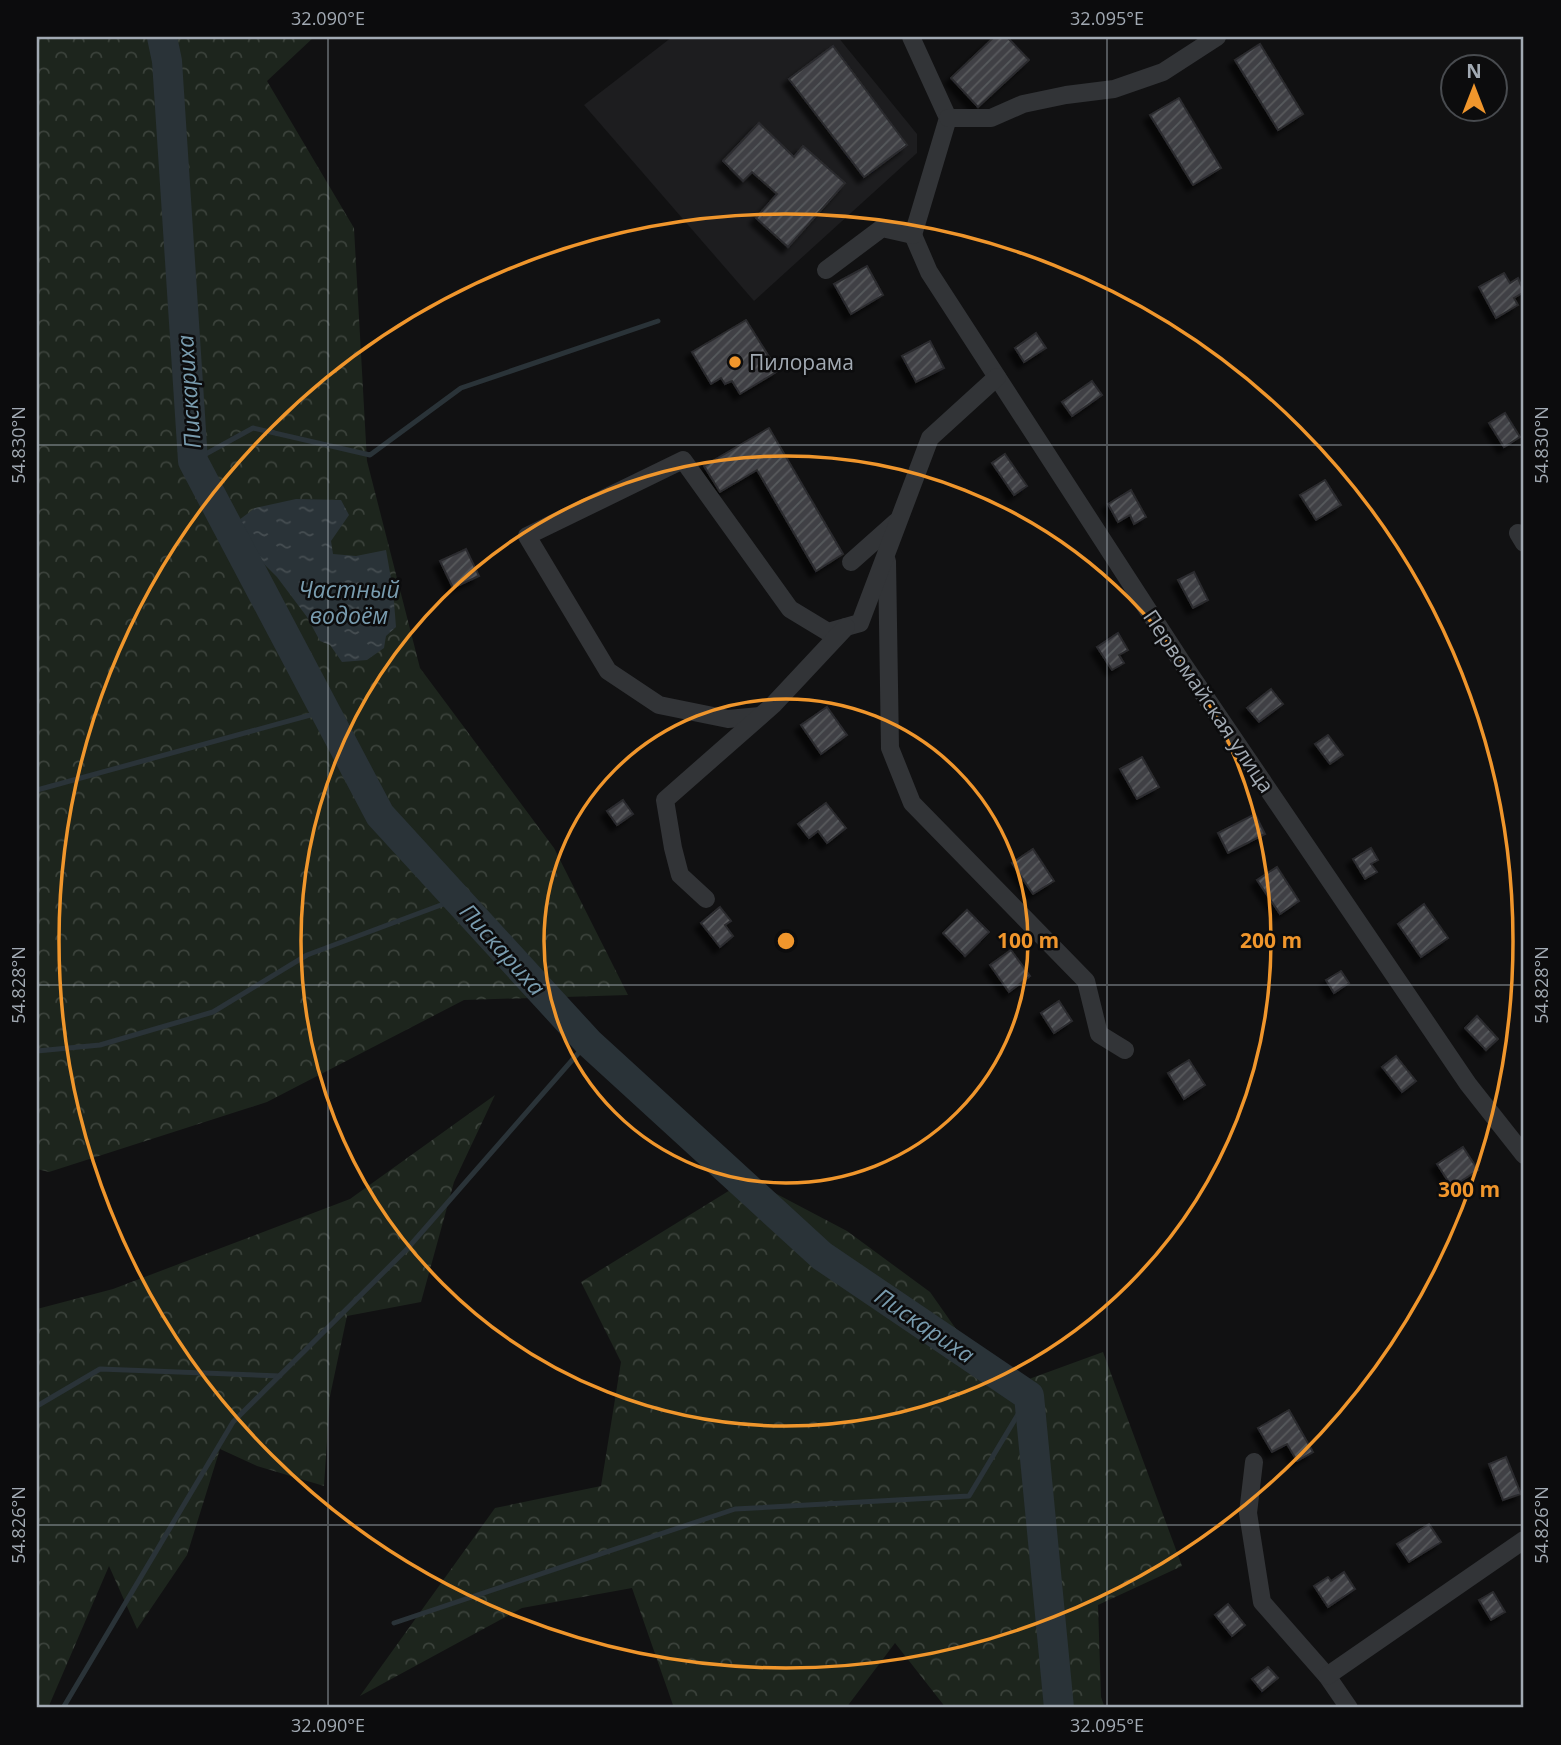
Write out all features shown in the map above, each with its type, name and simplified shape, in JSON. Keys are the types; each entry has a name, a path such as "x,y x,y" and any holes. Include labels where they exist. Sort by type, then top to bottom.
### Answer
{"street":[{"path":"826,270 882,229 913,235 947,118 911,37"},
{"path":"947,118 991,118 1023,104 1114,89 1163,72 1217,37"},
{"name":"Первомайская улица","path":"913,235 929,272 1181,661 1468,1084 1524,1155"},
{"path":"760,716 728,719 659,705 608,671 527,536 683,460 737,531 790,609 828,632 860,623 930,438 997,377"},
{"path":"851,562 899,520"},
{"path":"887,551 890,748 912,803 1086,981 1099,1034 1125,1050"},
{"path":"706,899 680,876 666,800 760,716 846,627"},
{"path":"1254,1462 1248,1513 1262,1602 1327,1675 1349,1708"},
{"path":"1327,1675 1524,1540"}],"shaded area":[{"path":"672,37 838,37 917,134 917,153 754,301 584,105"}],"green space":[{"path":"37,37 314,37 267,81 354,228 367,461 420,668 554,848 628,995 464,1000 267,1102 49,1172 37,1169"},
{"path":"495,1095 454,1182 421,1302 347,1316 330,1396 324,1486 257,1466 220,1449 187,1555 137,1629 109,1566 48,1708 37,1708 37,1309 113,1289 350,1199"},
{"path":"748,1179 847,1231 930,1292 999,1390 1103,1352 1182,1566 1098,1605 1101,1697 1105,1708 946,1708 895,1643 846,1708 674,1708 632,1588 522,1608 360,1696 495,1508 601,1486 621,1362 581,1282"}],"water":[{"name":"Частный водоём","path":"296,499 341,500 349,515 331,541 333,554 356,556 386,550 396,627 386,636 384,648 367,660 342,662 330,645 320,641 307,617 277,577 260,560 235,523 255,508"}],"building":[{"path":"994,37 1007,37 1029,60 978,107 951,78"},
{"path":"1260,44 1303,114 1278,130 1235,60"},
{"path":"833,46 907,145 864,177 789,79"},
{"path":"1179,98 1221,168 1193,185 1150,115"},
{"path":"759,123 794,157 803,146 845,183 788,247 756,218 777,194 752,172 743,181 723,161"},
{"path":"867,266 883,295 851,314 834,284"},
{"path":"1504,273 1510,283 1518,278 1524,292 1514,298 1518,305 1496,318 1479,287"},
{"name":"Пилорама","path":"746,320 778,371 740,394 732,381 725,384 721,378 711,384 692,352"},
{"path":"1036,333 1046,348 1024,362 1015,348"},
{"path":"930,341 944,368 916,382 902,356"},
{"path":"1092,381 1102,395 1072,416 1062,402"},
{"path":"1505,413 1520,437 1504,447 1489,423"},
{"path":"769,428 843,554 816,571 757,470 720,492 704,466"},
{"path":"1005,454 1027,486 1014,495 992,463"},
{"path":"1325,480 1341,505 1316,520 1300,495"},
{"path":"1131,490 1146,517 1134,524 1130,515 1118,522 1108,504"},
{"path":"466,549 479,576 453,588 440,561"},
{"path":"1194,572 1208,600 1193,608 1178,580"},
{"path":"1118,633 1128,650 1119,655 1124,663 1112,670 1097,647"},
{"path":"1271,689 1283,704 1259,722 1247,708"},
{"path":"827,707 847,735 821,754 801,725"},
{"path":"1328,735 1343,755 1330,764 1315,744"},
{"path":"1142,757 1159,787 1137,799 1120,769"},
{"path":"623,800 633,814 617,825 607,811"},
{"path":"826,803 846,828 827,843 818,831 809,838 798,824"},
{"path":"1255,814 1265,834 1228,853 1218,833"},
{"path":"1371,848 1378,860 1371,864 1377,872 1365,879 1353,859"},
{"path":"1033,849 1054,881 1033,894 1012,863"},
{"path":"1277,867 1299,901 1280,914 1257,880"},
{"path":"1424,904 1448,938 1421,957 1398,924"},
{"path":"720,907 731,921 725,925 733,936 720,947 701,923"},
{"path":"967,910 989,932 965,956 943,933"},
{"path":"1011,950 1030,976 1009,992 990,965"},
{"path":"1341,971 1349,983 1334,993 1326,980"},
{"path":"1059,1001 1072,1021 1054,1033 1041,1013"},
{"path":"1477,1016 1498,1039 1486,1050 1465,1028"},
{"path":"1396,1056 1416,1081 1402,1092 1382,1067"},
{"path":"1189,1060 1205,1085 1184,1099 1168,1073"},
{"path":"1463,1147 1478,1170 1452,1187 1437,1164"},
{"path":"1289,1410 1313,1452 1297,1461 1287,1444 1272,1452 1258,1428"},
{"path":"1506,1457 1521,1494 1503,1500 1489,1464"},
{"path":"1429,1524 1441,1542 1409,1562 1397,1544"},
{"path":"1344,1572 1355,1589 1328,1607 1314,1586 1328,1577 1331,1581"},
{"path":"1493,1592 1505,1612 1491,1620 1479,1600"},
{"path":"1228,1604 1245,1625 1232,1636 1215,1615"},
{"path":"1268,1667 1278,1678 1262,1691 1252,1679"}],"waterway":[{"name":"Пискариха","path":"162,37 167,61 193,461 380,815 588,1042 822,1256 1029,1396 1059,1708"},
{"path":"193,461 253,428 370,455 461,388 658,321"},
{"path":"37,790 325,711"},
{"path":"37,1051 100,1045 213,1012 307,955 457,899"},
{"path":"63,1708 233,1422 407,1249 588,1042"},
{"path":"37,1406 100,1369 280,1376"},
{"path":"394,1623 735,1509 969,1496 1029,1396"}],"place":[{"name":"Пилорама","path":"735,362"}]}
